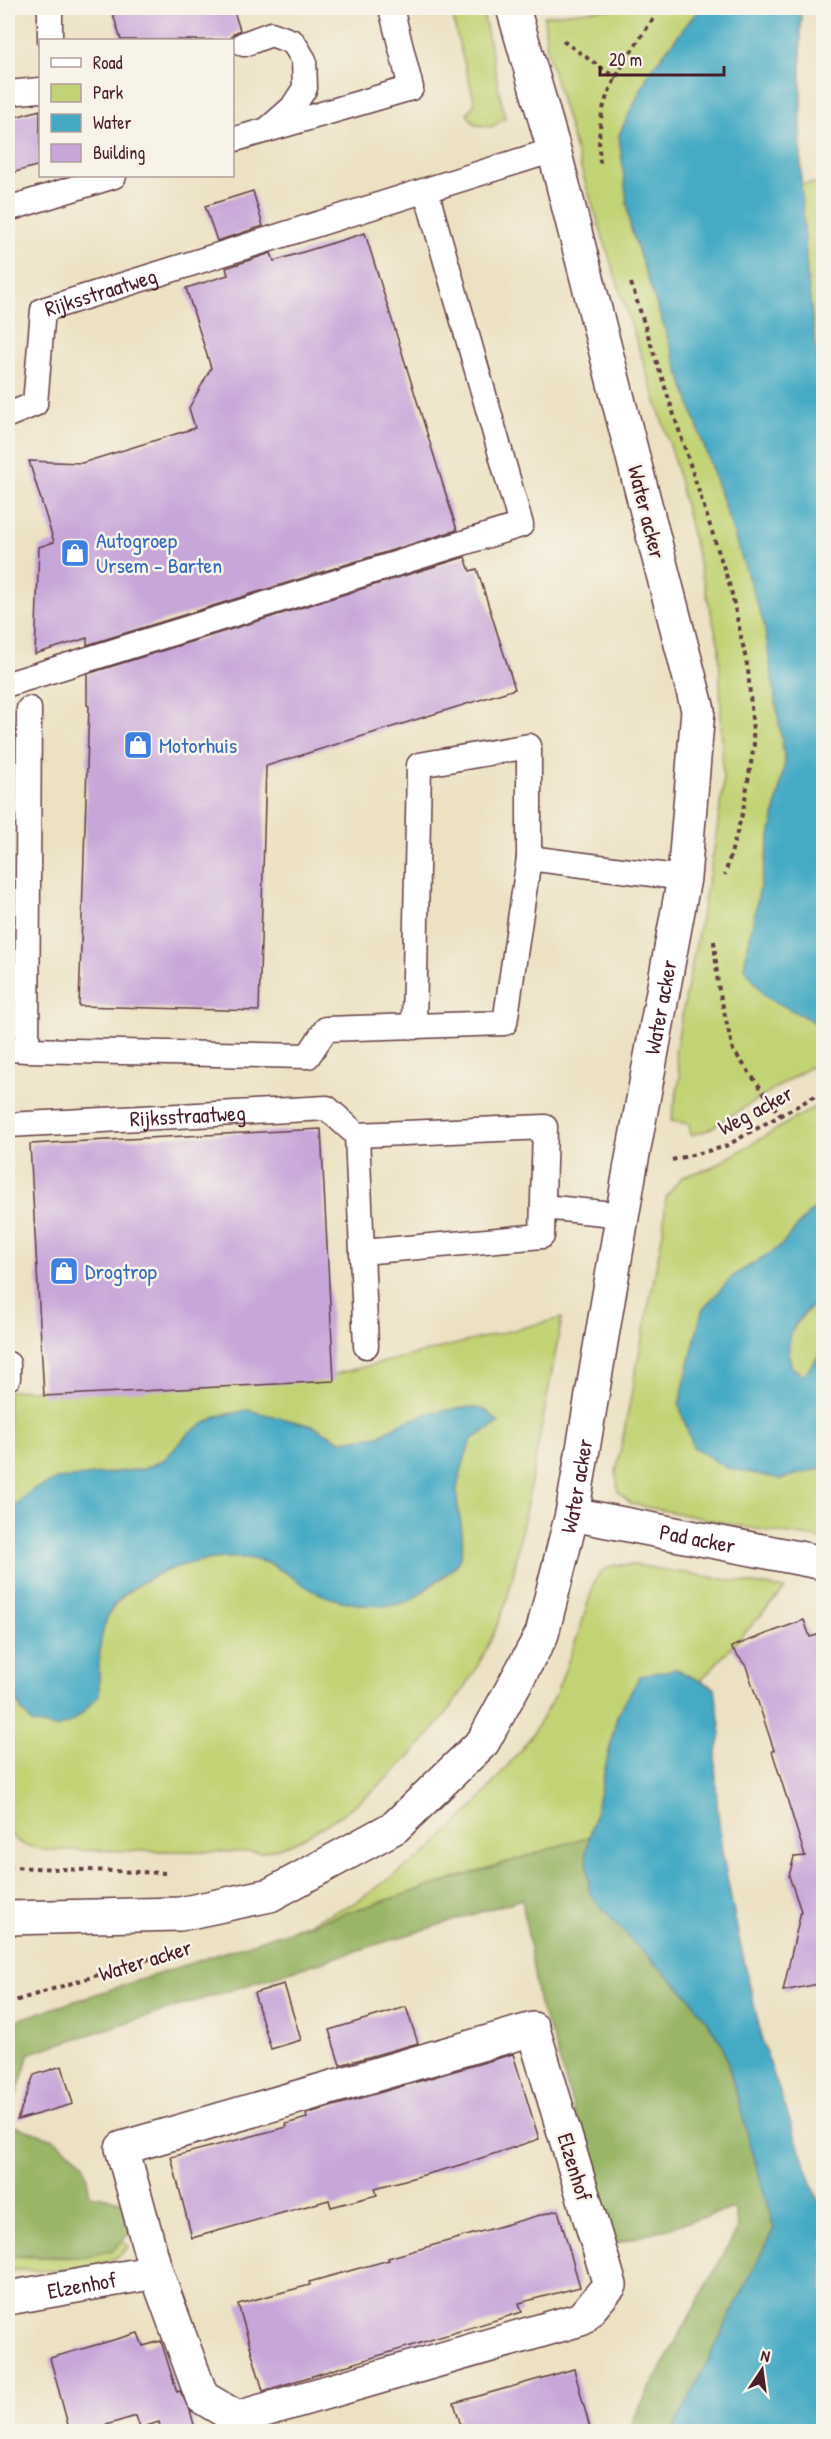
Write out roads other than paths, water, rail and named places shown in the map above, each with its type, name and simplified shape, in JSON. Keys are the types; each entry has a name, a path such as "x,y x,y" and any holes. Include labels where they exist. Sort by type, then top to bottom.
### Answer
{"street":[{"name":"Water acker","path":"8,1918 180,1914 270,1895 395,1827 483,1742 542,1634 572,1514 630,1170 684,878 698,710 554,150 513,8"},
{"name":"Pad acker","path":"572,1514 824,1563"},
{"name":"Elzenhof","path":"533,2029 610,2285 581,2319 237,2418 202,2397 156,2272 123,2148 533,2029"},
{"name":"Elzenhof","path":"18,2297 156,2272"}],"lane":[{"path":"50,8 50,39"},
{"path":"234,139 411,88 391,8"},
{"path":"244,44 271,34 293,42 304,60 305,88 292,108 267,130"},
{"path":"8,93 39,90"},
{"path":"8,684 521,525 426,191 554,150"},
{"path":"8,209 111,177"},
{"name":"Rijksstraatweg","path":"8,415 35,404 43,310 426,191"},
{"path":"29,709 17,1049 308,1056 326,1029 414,1027 505,1023 529,858 529,746 420,765 414,1027"},
{"path":"529,858 684,878"},
{"name":"Rijksstraatweg","path":"8,1125 327,1108 357,1135"},
{"path":"362,1252 542,1236 545,1127 357,1135 366,1346"},
{"path":"543,1207 623,1215"},
{"path":"8,1364 8,1378"}],"water":[{"path":"700,8 801,8 801,184 807,274 824,418 824,1023 818,1024 766,997 744,967 785,762 764,624 630,226 619,135 650,71"},
{"path":"823,1205 823,1293 795,1326 791,1334 789,1355 792,1368 804,1375 819,1356 823,1343 823,1468 780,1479 727,1468 693,1447 679,1405 702,1310 733,1276 780,1247 809,1213"},
{"path":"470,1407 486,1410 499,1423 471,1440 461,1469 457,1488 463,1539 459,1559 452,1569 414,1598 401,1604 377,1606 339,1600 311,1590 270,1564 245,1558 224,1558 180,1566 139,1584 123,1596 111,1610 106,1619 101,1640 99,1695 80,1715 68,1724 56,1728 32,1723 20,1708 9,1680 8,1667 8,1513 33,1489 59,1479 144,1469 165,1459 190,1432 216,1417 248,1410 313,1426 341,1441 379,1436 404,1422 433,1412"},
{"path":"675,1669 715,1688 721,1734 715,1761 717,1803 722,1852 738,1934 763,2044 823,2215 823,2431 673,2431 774,2228 722,2043 688,1995 633,1942 590,1894 586,1853 617,1716 640,1676"}],"place":[{"name":"Autogroep Ursem - Barten","path":"75,553"},
{"name":"Motorhuis","path":"138,745"},
{"name":"Drogtrop","path":"64,1271"}]}
